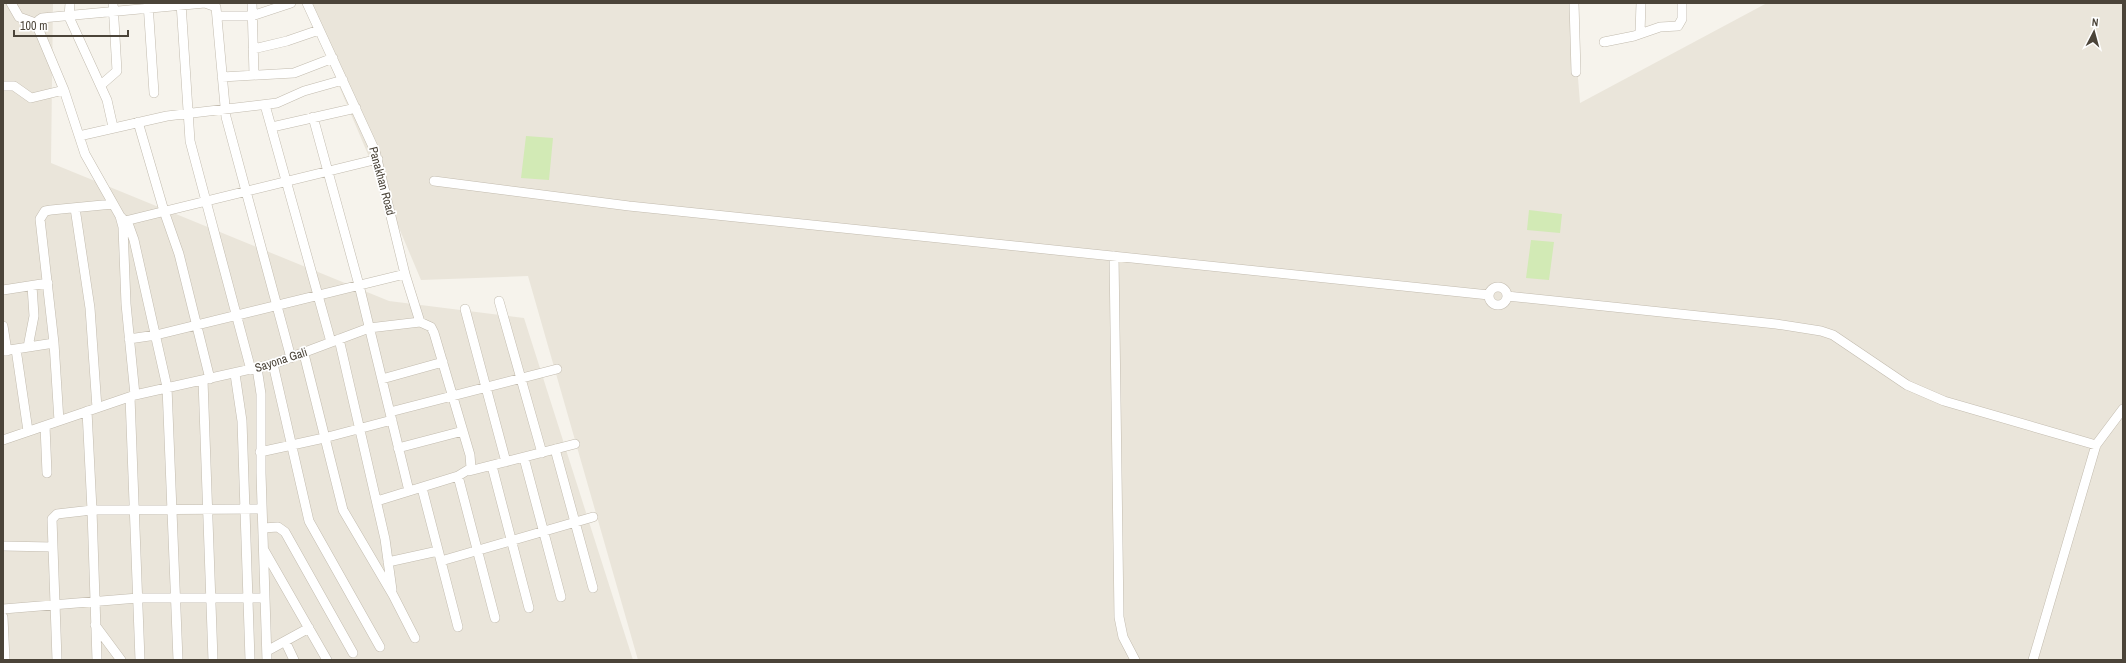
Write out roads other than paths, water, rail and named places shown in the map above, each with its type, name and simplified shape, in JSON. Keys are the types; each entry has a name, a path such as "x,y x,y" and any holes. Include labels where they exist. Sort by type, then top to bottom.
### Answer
{"street":[{"path":"11,3 19,17 38,24 64,90 86,158 132,236 167,387 178,660"},
{"path":"70,3 69,17 109,105 113,127"},
{"path":"38,24 42,18 69,17 113,8 205,3 216,7 224,109 291,358"},
{"path":"252,3 254,75"},
{"path":"217,16 252,16 291,3"},
{"name":"Panakhan Road","path":"307,3 378,159 406,274 420,322"},
{"path":"1574,3 1576,72"},
{"path":"1640,33 1641,3"},
{"path":"1604,42 1640,33 1660,26 1680,24 1682,19 1682,3"},
{"path":"181,4 190,141 235,316 254,369 261,394 260,452 267,655"},
{"path":"148,6 154,93"},
{"path":"101,86 117,71 113,8"},
{"path":"253,49 287,41 319,30"},
{"path":"222,77 294,73 333,58"},
{"path":"79,136 113,127 189,112 265,105 285,100 304,91 342,80"},
{"path":"3,86 14,86 31,98 64,90"},
{"path":"265,105 318,295 335,340 360,428 377,501 393,595"},
{"path":"272,127 356,108"},
{"path":"313,117 359,285 409,491"},
{"path":"138,122 164,211 179,254 196,325 206,380 213,660"},
{"path":"122,219 164,211 378,159"},
{"path":"434,181 629,206 1489,295 1492,303 1497,305 1503,303 1507,296 1821,330 1833,335 1907,385 1923,393 2096,445"},
{"path":"60,421 54,342 40,219 46,211 113,204"},
{"path":"75,208 90,308 97,408"},
{"path":"122,219 132,396 140,660"},
{"path":"1114,256 1119,617 1123,637 1135,660"},
{"path":"129,339 156,335 406,274"},
{"path":"3,290 48,283"},
{"path":"28,347 34,316 32,286"},
{"path":"499,301 542,453"},
{"path":"465,309 506,462"},
{"path":"420,322 431,327 434,333 470,455 472,466 469,471"},
{"name":"Sayona Gali","path":"3,440 132,396 167,387 235,374 273,364 304,354 335,340 370,328 420,322"},
{"path":"3,326 28,432"},
{"path":"8,350 54,342"},
{"path":"304,354 343,510 393,595 415,638"},
{"path":"382,379 443,362"},
{"path":"273,364 304,504 313,531 380,647"},
{"path":"260,452 291,446 360,428 452,396 557,369"},
{"path":"235,374 242,421 250,660"},
{"path":"2033,660 2096,445 2123,409"},
{"path":"87,411 97,660"},
{"path":"45,426 47,473"},
{"path":"398,448 463,431"},
{"path":"377,501 422,488 469,471 575,444"},
{"path":"555,449 593,588"},
{"path":"524,458 542,531 561,597"},
{"path":"492,466 529,608"},
{"path":"458,476 495,618"},
{"path":"422,488 458,627"},
{"path":"56,660 52,547 52,522 54,516 92,510 135,508 262,509"},
{"path":"441,560 593,517"},
{"path":"263,528 278,527 285,532 352,653"},
{"path":"3,546 52,547"},
{"path":"264,549 327,660"},
{"path":"388,562 438,551"},
{"path":"3,609 138,598 265,598"},
{"path":"3,617 4,654"},
{"path":"96,625 121,660"},
{"path":"267,655 285,641 309,628"},
{"path":"285,641 294,660"}]}
